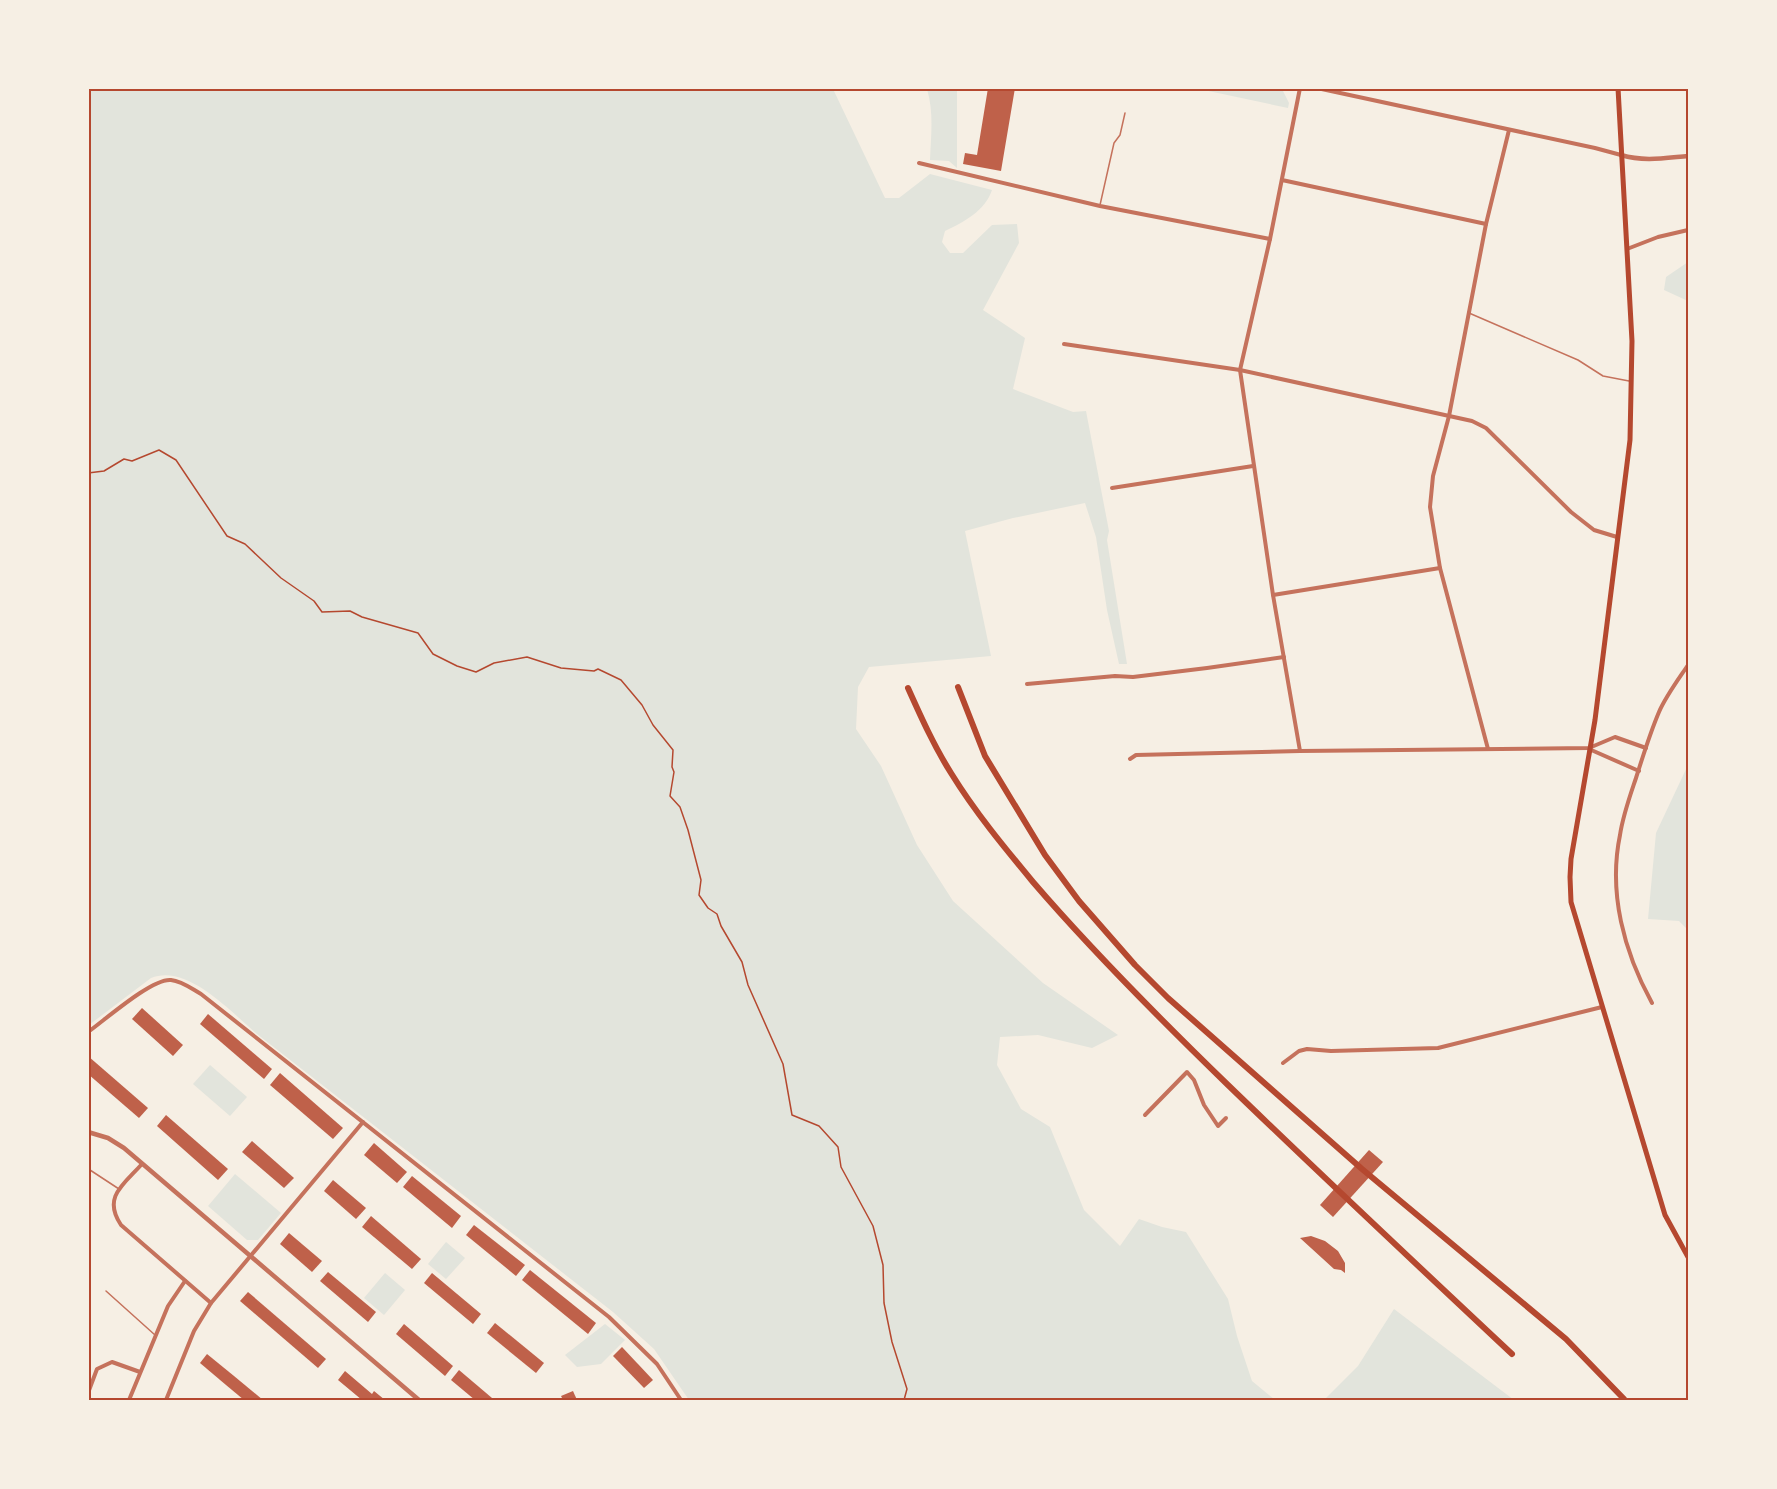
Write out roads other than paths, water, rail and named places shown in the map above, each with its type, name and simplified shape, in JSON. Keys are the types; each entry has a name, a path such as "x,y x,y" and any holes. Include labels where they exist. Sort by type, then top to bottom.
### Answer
{"highway":[{"path":"958,687 985,756 1045,855 1079,901 1135,965 1168,999 1353,1162 1566,1339 1624,1399"},
{"path":"908,688 930,736 957,783 1005,848 1053,904 1148,1008 1340,1193 1512,1354"}],"main road":[{"path":"1618,88 1633,382 1630,440 1595,720 1571,859 1571,902 1665,1215 1689,1257"}],"street":[{"path":"1300,88 1270,240 1240,370 1273,595 1300,751"},
{"path":"1317,88 1595,148 1634,159 1689,156"},
{"path":"1488,749 1440,568 1430,507 1433,476 1449,416 1486,224 1509,130"},
{"path":"919,163 1100,206 1270,240"},
{"path":"1282,180 1486,224"},
{"path":"1626,249 1658,237 1689,230"},
{"path":"1065,344 1240,370 1472,421 1486,428 1571,512 1594,530 1617,537"},
{"path":"1112,488 1253,466"},
{"path":"1273,595 1440,568"},
{"path":"1027,684 1144,675 1284,657"},
{"path":"1652,1003 1639,979 1624,935 1616,896 1615,866 1619,836 1659,712 1688,665"},
{"path":"1130,759 1136,755 1300,751 1589,748 1615,737 1646,748"},
{"path":"1589,748 1639,771"},
{"path":"88,1032 147,988 160,981 172,980 201,994 609,1317 652,1358 681,1401"},
{"path":"1283,1063 1299,1051 1307,1049 1331,1051 1438,1048 1604,1007"},
{"path":"1145,1115 1187,1072 1194,1080 1204,1105 1218,1126 1226,1118"},
{"path":"166,1401 194,1331 211,1303 363,1122"},
{"path":"88,1132 108,1138 124,1148 420,1401"},
{"path":"142,1164 114,1197 112,1207 115,1217 121,1226 211,1303"},
{"path":"129,1401 168,1306 185,1281"},
{"path":"88,1393 97,1369 112,1362 140,1372"}],"lane":[{"path":"1100,206 1114,143 1120,135 1125,113"},
{"path":"1469,313 1578,360 1603,376 1633,382"},
{"path":"88,1173 90,1170 119,1190"},
{"path":"106,1291 155,1335"}]}
